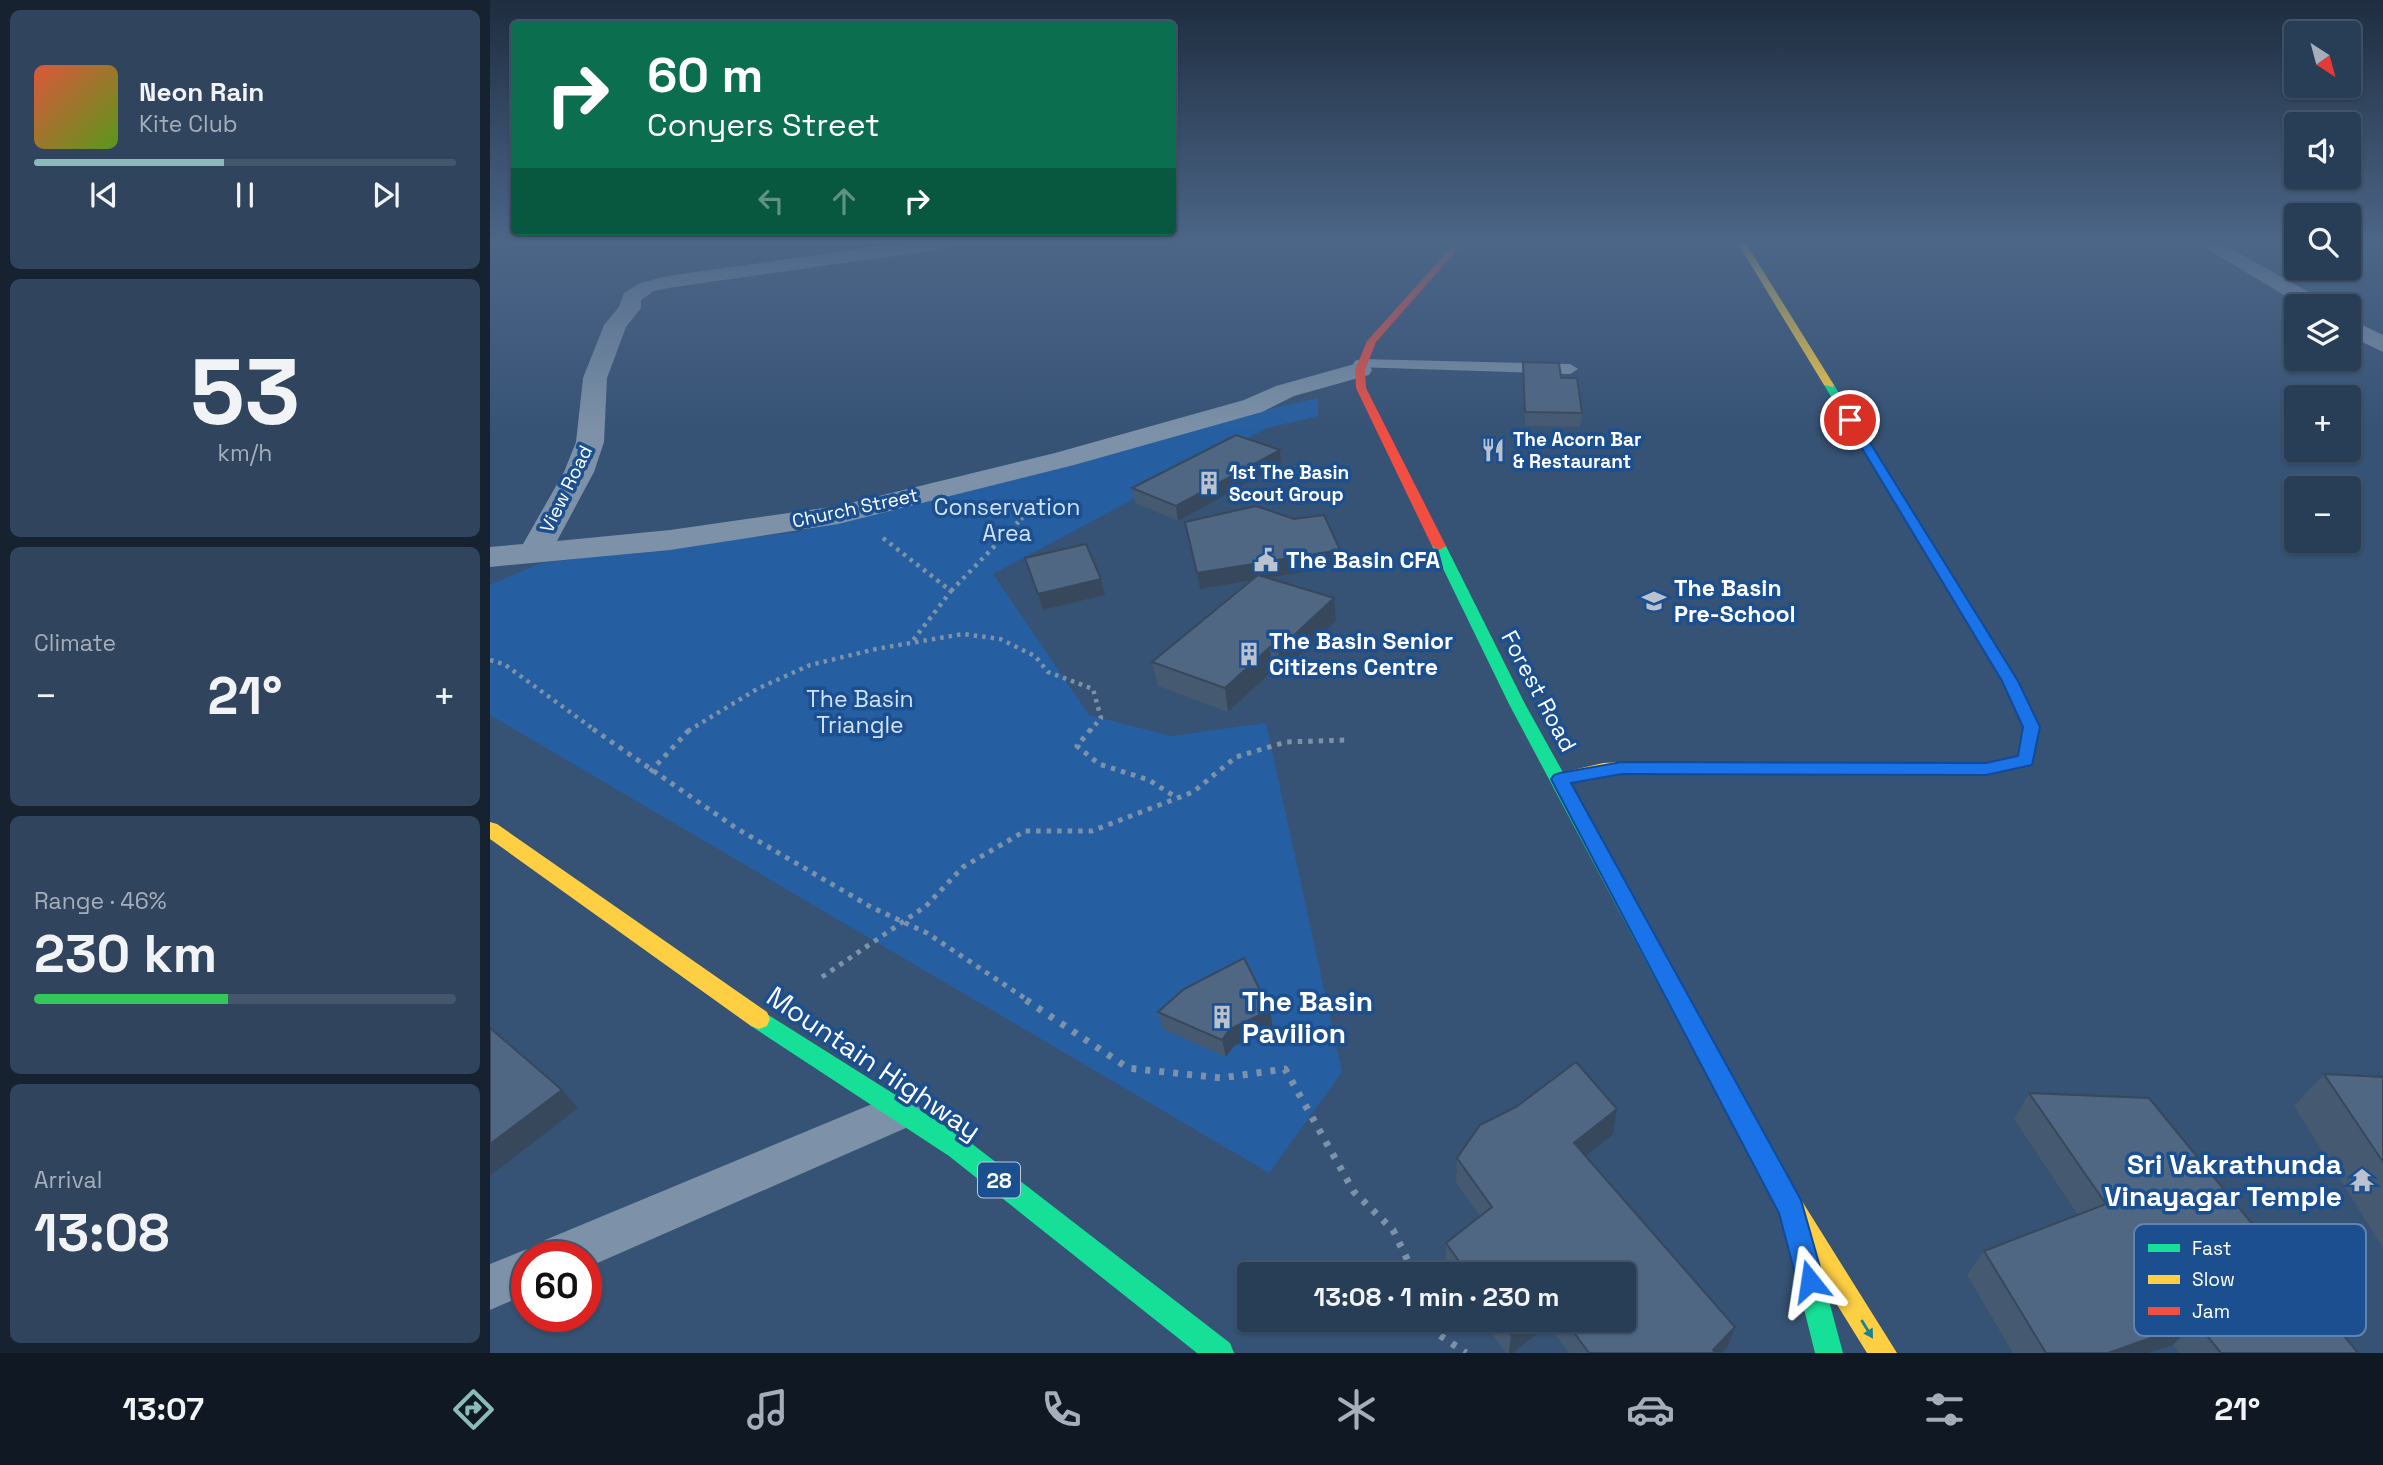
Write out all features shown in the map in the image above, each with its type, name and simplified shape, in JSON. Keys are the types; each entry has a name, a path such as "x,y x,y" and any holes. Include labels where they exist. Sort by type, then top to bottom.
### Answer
{"main road":[{"path":"1361,374 1372,341 1404,305"},
{"path":"1560,779 1603,769 1622,768 1986,769 2026,760 2032,727 2010,681 1780,305"},
{"name":"Forest Road","path":"1361,374 1517,704 1791,1209 1883,1353"},
{"name":"Mountain Highway","path":"490,829 765,1023 958,1148 1220,1353"},
{"name":"Forest Road","path":"1791,1209 1829,1353"}],"street":[{"name":"View Road","path":"535,551 579,472 590,442 595,378 615,325 630,305"},
{"path":"2361,332 2383,345"},
{"name":"Church Street","path":"490,556 670,540 838,515 1065,459 1253,406 1284,391 1361,374"}],"lane":[{"path":"1361,374 1570,369"},
{"path":"596,1241 901,1111"},
{"path":"490,1287 511,1278"}],"path":[{"path":"910,644 951,591 1008,529 1047,493"},
{"path":"863,509 874,531 951,591"},
{"path":"650,772 690,729 757,689 810,665 963,635 1000,639 1035,656 1048,672 1093,688 1101,718 1077,746 1099,764 1149,780 1177,799"},
{"path":"490,660 504,664 650,772 762,845 900,924 927,933 1128,1068 1221,1077 1285,1069 1354,1192 1393,1230 1408,1262"},
{"path":"822,977 926,906 963,867 1025,831 1092,831 1193,792 1236,757 1286,742 1348,740"},
{"path":"1434,1332 1465,1353"}],"green space":[{"name":"The Basin Triangle","path":"1318,398 1318,416 1267,428 993,574 1089,715 1171,736 1266,723 1342,1072 1269,1173 490,715 490,585 541,563 798,532 940,497 1212,422"}],"building":[{"path":"1523,362 1559,363 1561,378 1577,378 1582,413 1525,412"},
{"path":"1236,435 1280,450 1176,506 1132,488"},
{"path":"1256,506 1294,519 1324,515 1340,550 1197,573 1185,522"},
{"path":"1086,544 1101,579 1038,594 1025,558"},
{"path":"1258,575 1334,598 1278,650 1270,647 1225,688 1152,662"},
{"name":"The Basin Pavilion","path":"1244,958 1270,1010 1230,1029 1222,1040 1158,1012 1184,989"},
{"path":"490,1028 562,1090 490,1144"},
{"path":"1576,1062 1617,1109 1574,1143 1735,1327 1713,1350 1716,1353 1589,1353 1574,1332 1636,1332 1636,1262 1459,1262 1446,1243 1492,1207 1457,1158 1480,1125 1516,1107"},
{"path":"2324,1074 2383,1077 2383,1162"},
{"path":"2029,1093 2149,1098 2252,1224 2134,1224 2134,1336 2156,1336 2108,1353 2046,1353 1984,1251 2106,1204"},
{"path":"2207,1336 2344,1336 2358,1353 2221,1353"}],"traffic: fast":[{"path":"1829,385 2010,681 2032,727 2026,760 1986,769 1831,769"},
{"path":"1439,546 1517,704 1786,1199"},
{"path":"759,1019 958,1148 1220,1353"},
{"path":"1801,1245 1829,1353"}],"traffic: slow":[{"path":"1780,305 1829,385"},
{"path":"1560,779 1603,769 1622,768 1831,769"},
{"path":"490,829 759,1019"},
{"path":"1786,1199 1883,1353"}],"traffic: jam":[{"path":"1404,305 1372,341 1360,370 1361,388 1439,546"}],"place":[{"name":"The Acorn Bar & Restaurant","path":"1493,450"},
{"name":"1st The Basin Scout Group","path":"1209,483"},
{"name":"The Basin CFA","path":"1266,560"},
{"name":"The Basin Pre-School","path":"1654,601"},
{"name":"The Basin Senior Citizens Centre","path":"1249,654"},
{"name":"The Basin Pavilion","path":"1222,1017"},
{"name":"Sri Vakrathunda Vinayagar Temple","path":"2362,1180"}],"route":[{"path":"1810,1281 1791,1209 1560,779 1603,769 1622,768 1986,769 2026,760 2032,727 2010,681 1850,420"}],"park label":[{"name":"Conservation Area","path":"1007,520"}]}
